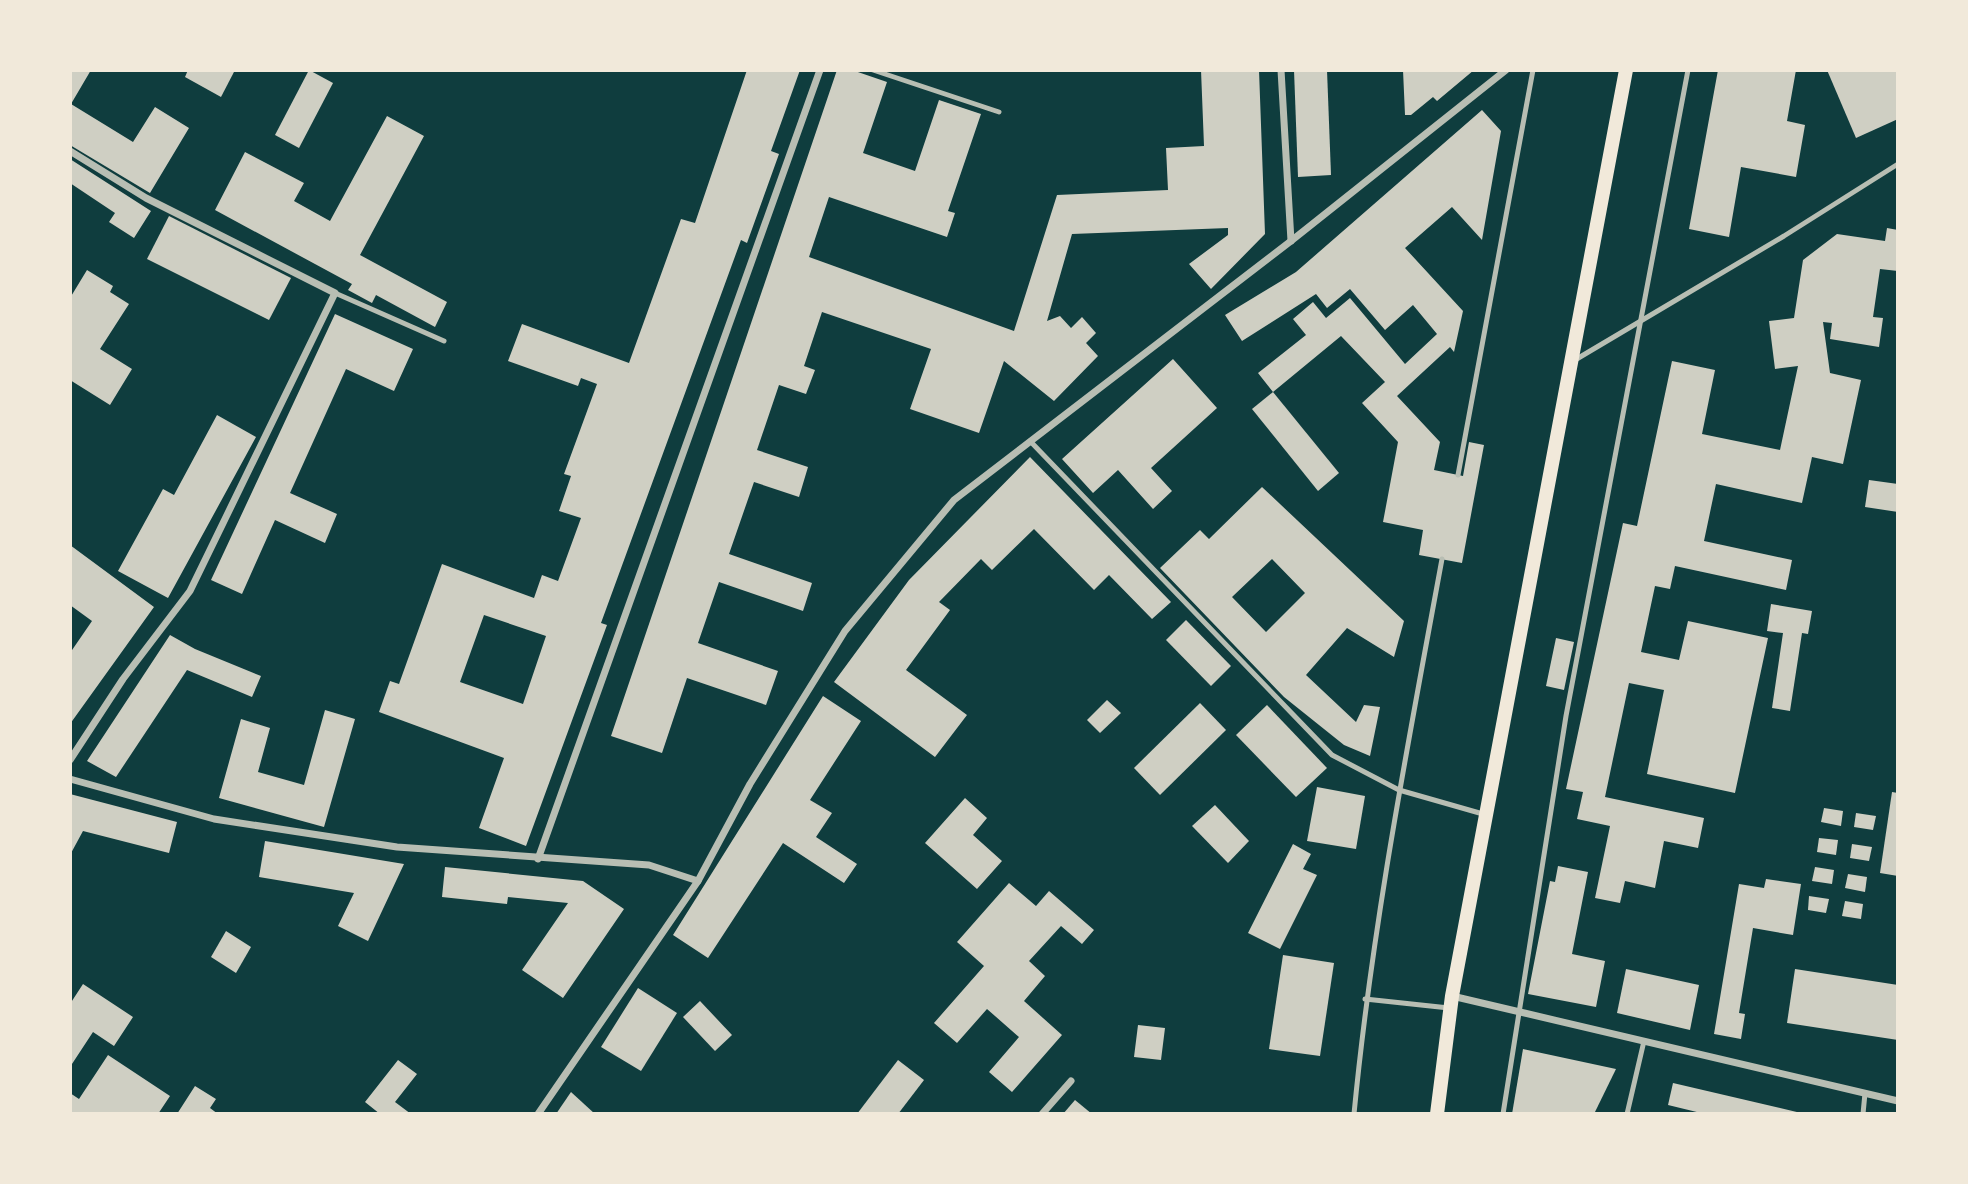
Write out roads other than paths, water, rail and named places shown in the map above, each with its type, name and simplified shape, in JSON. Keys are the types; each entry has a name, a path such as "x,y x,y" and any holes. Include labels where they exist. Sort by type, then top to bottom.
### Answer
{"main road":[{"path":"1437,1114 1451,1002 1626,70"}],"street":[{"path":"538,859 820,70"},
{"path":"1281,70 1291,241"},
{"path":"538,1114 698,881 750,784 845,631 954,500 1291,241 1506,70"},
{"path":"70,151 146,198 335,293 190,591 123,679 70,760"},
{"path":"70,779 214,819 397,847 649,866 698,881"},
{"path":"1451,1002 1518,1012 1898,1101"},
{"path":"1042,1114 1071,1080"}],"lane":[{"path":"873,70 999,112"},
{"path":"1458,475 1533,70"},
{"path":"1503,1114 1566,716 1688,70"},
{"path":"1569,363 1898,164"},
{"path":"335,293 444,341"},
{"path":"1030,442 1332,755 1399,790 1485,815"},
{"path":"1354,1114 1365,999 1399,790 1442,559"},
{"path":"1365,999 1451,1002"},
{"path":"1627,1114 1644,1041"},
{"path":"1863,1114 1866,1093"}]}
